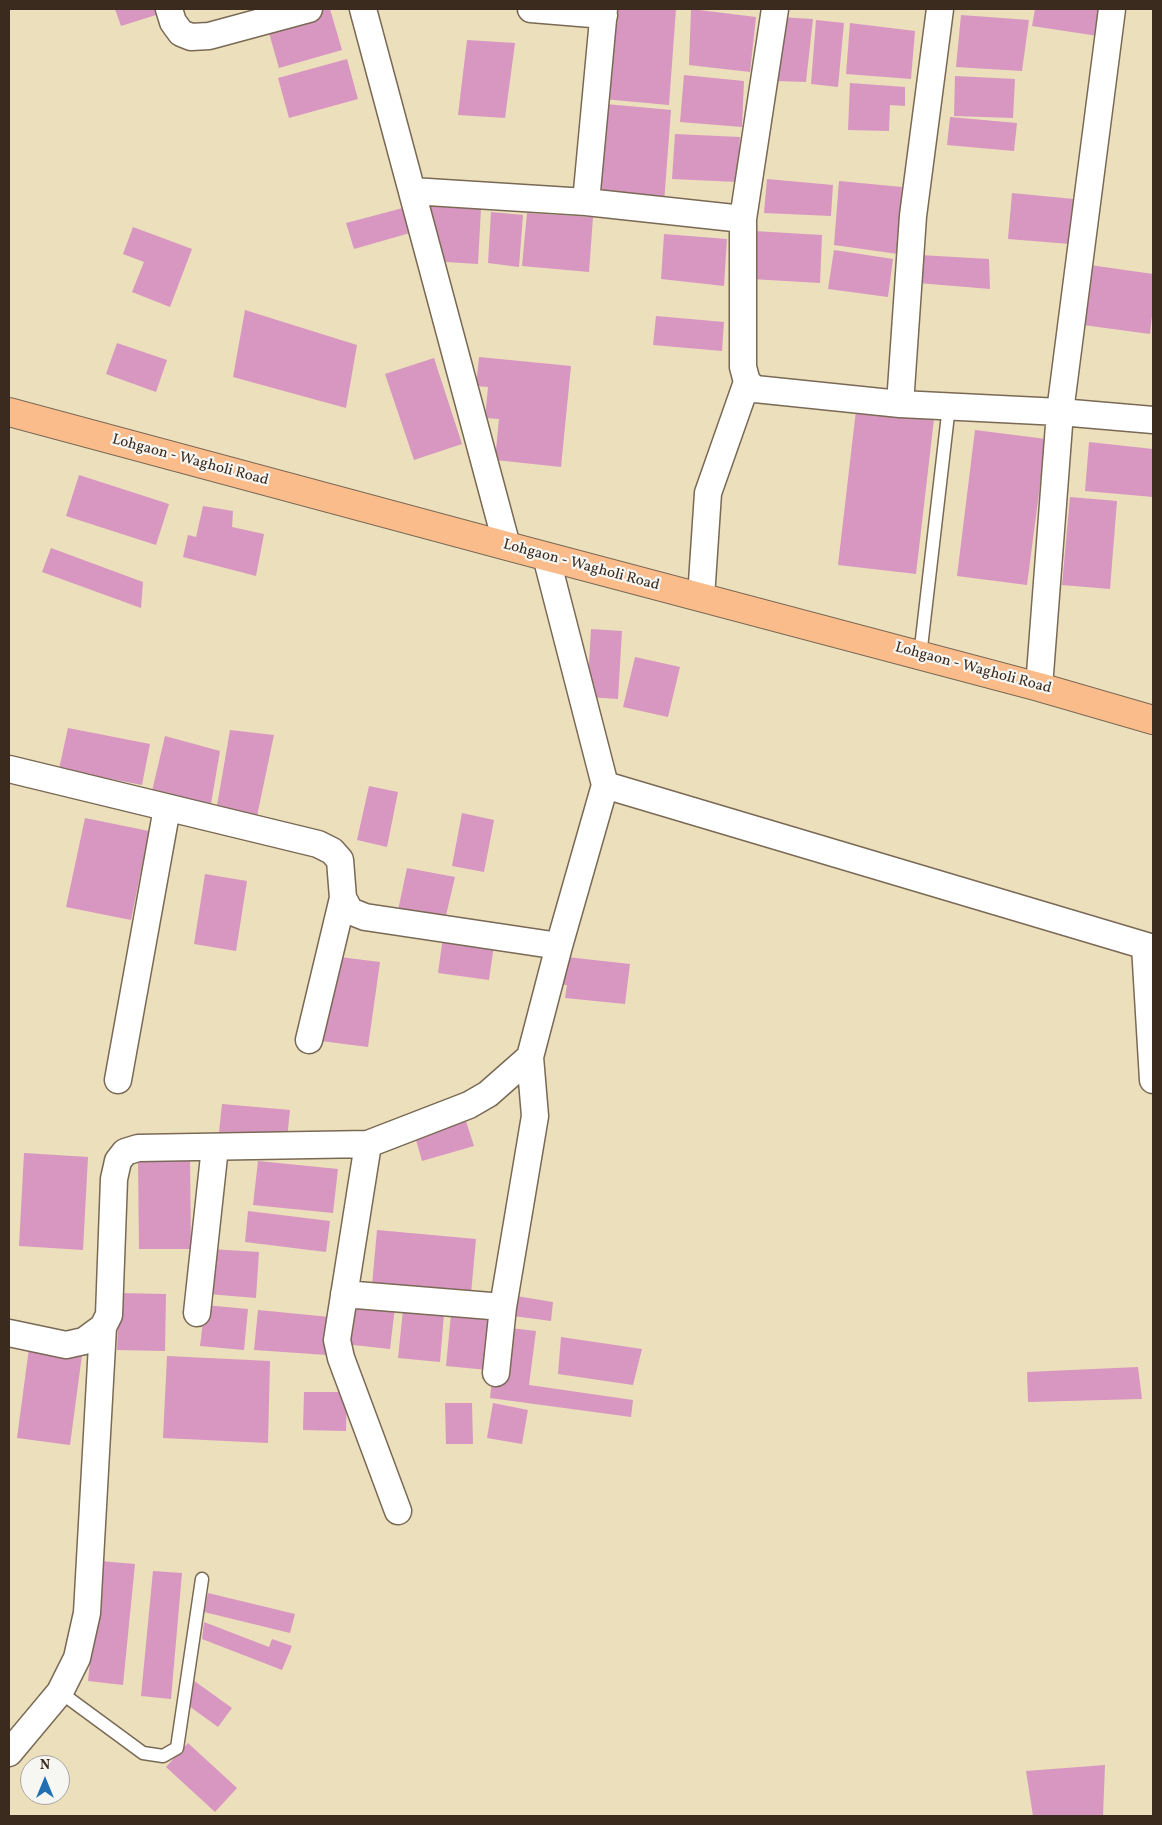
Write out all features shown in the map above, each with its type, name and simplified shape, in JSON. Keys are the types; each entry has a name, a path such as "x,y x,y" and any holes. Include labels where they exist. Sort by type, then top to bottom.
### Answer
{"main road":[{"name":"Lohgaon - Wagholi Road","path":"9,412 920,656 1039,686 1153,720"}],"street":[{"path":"169,9 172,22 181,33 191,37 209,36 309,9"},
{"path":"363,9 507,546"},
{"path":"531,9 604,12 586,202"},
{"path":"775,9 743,219 743,367 747,382 755,389 900,404 1060,412 1153,420"},
{"path":"900,404 913,216 940,9"},
{"path":"1039,686 1060,412 1112,9"},
{"path":"412,190 586,202 743,219"},
{"path":"701,597 708,494 747,382"},
{"path":"496,1373 503,1307 535,1116 530,1057 559,946 605,785 546,556"},
{"path":"9,770 318,844 332,851 340,860 343,898 309,1040"},
{"path":"605,785 1149,947 1153,1080"},
{"path":"118,1080 167,808"},
{"path":"343,898 350,911 366,917 559,946"},
{"path":"9,1753 60,1692 77,1658 87,1614 103,1327 109,1315 114,1179 118,1161 125,1152 138,1148 368,1144 469,1105 488,1094 530,1057"},
{"path":"368,1144 337,1340 341,1358 398,1511"},
{"path":"197,1313 215,1147"},
{"path":"344,1294 503,1307"},
{"path":"9,1333 66,1344 84,1341 103,1327"}],"lane":[{"path":"920,656 949,406"},
{"path":"60,1692 142,1753 163,1756 177,1748 202,1579"}],"building":[{"path":"115,9 158,9 159,14 121,26"},
{"path":"330,9 342,50 279,68 267,26"},
{"path":"611,9 676,9 669,105 603,99"},
{"path":"691,9 756,17 750,72 689,65"},
{"path":"1035,9 1101,9 1098,36 1032,26"},
{"path":"961,15 1029,20 1022,71 956,67"},
{"path":"781,17 813,19 806,82 776,81"},
{"path":"816,20 844,23 838,87 811,84"},
{"path":"850,23 915,31 911,79 846,74"},
{"path":"467,40 515,43 505,118 458,115"},
{"path":"347,59 358,99 289,118 278,78"},
{"path":"684,75 744,81 742,127 680,122"},
{"path":"955,76 1015,79 1013,118 954,116"},
{"path":"850,83 905,87 905,106 890,105 889,131 848,130"},
{"path":"606,104 671,110 664,203 598,197"},
{"path":"950,117 1017,123 1014,151 947,145"},
{"path":"675,134 740,137 737,182 672,179"},
{"path":"767,179 833,185 831,216 764,213"},
{"path":"839,181 902,187 898,254 834,245"},
{"path":"1012,193 1074,199 1070,244 1008,239"},
{"path":"429,204 481,209 478,264 446,262 428,227"},
{"path":"403,208 410,233 354,249 346,223"},
{"path":"491,212 523,215 519,267 488,263"},
{"path":"527,213 593,217 589,272 522,266"},
{"path":"133,227 192,249 170,307 132,292 144,262 123,254"},
{"path":"754,231 822,235 820,283 751,279"},
{"path":"664,234 727,239 724,286 661,279"},
{"path":"834,250 893,259 888,297 828,289"},
{"path":"920,255 989,259 990,289 918,283"},
{"path":"1090,265 1153,274 1153,307 1150,334 1083,325"},
{"path":"245,310 357,345 346,408 233,377"},
{"path":"656,316 724,322 722,351 653,345"},
{"path":"117,343 167,360 156,392 106,374"},
{"path":"479,357 571,366 561,467 495,460 499,419 485,418 488,387 476,386"},
{"path":"434,358 462,444 414,460 385,374"},
{"path":"856,410 934,419 916,574 838,565"},
{"path":"975,430 1046,439 1027,585 957,576"},
{"path":"1089,442 1153,449 1153,497 1085,491"},
{"path":"79,475 169,504 156,545 66,516"},
{"path":"1070,497 1117,501 1110,589 1062,585"},
{"path":"203,506 233,511 232,527 264,534 256,576 183,557 188,535 196,537"},
{"path":"51,548 143,582 141,608 42,572"},
{"path":"591,629 622,631 618,699 587,697"},
{"path":"635,657 680,667 668,717 623,707"},
{"path":"68,728 150,744 142,785 59,769"},
{"path":"230,730 274,735 257,816 217,806"},
{"path":"165,736 220,751 211,804 154,795 152,791"},
{"path":"369,786 398,792 387,847 357,840"},
{"path":"462,813 494,820 484,872 452,866"},
{"path":"85,818 149,831 131,920 66,907"},
{"path":"407,868 455,877 444,924 397,915"},
{"path":"205,874 247,881 236,951 194,944"},
{"path":"443,937 494,945 489,980 438,973"},
{"path":"332,956 380,962 368,1047 321,1041"},
{"path":"558,956 630,964 625,1004 565,998 567,985 555,984"},
{"path":"222,1104 290,1110 287,1139 219,1132"},
{"path":"465,1118 474,1146 422,1161 414,1133"},
{"path":"24,1153 88,1157 83,1250 19,1246"},
{"path":"190,1158 191,1249 139,1249 138,1159"},
{"path":"258,1161 338,1169 333,1213 253,1205"},
{"path":"248,1211 330,1221 326,1252 245,1242"},
{"path":"377,1230 476,1239 471,1294 372,1285"},
{"path":"211,1249 259,1252 256,1298 208,1294"},
{"path":"119,1293 166,1294 165,1351 117,1350"},
{"path":"516,1296 553,1302 551,1321 513,1316"},
{"path":"348,1302 395,1307 390,1349 344,1344"},
{"path":"205,1305 248,1309 244,1350 200,1346"},
{"path":"258,1310 330,1317 327,1355 254,1350"},
{"path":"403,1310 444,1314 440,1362 398,1358"},
{"path":"451,1314 493,1318 488,1370 446,1366"},
{"path":"510,1328 536,1331 529,1385 633,1400 631,1417 490,1398 492,1378"},
{"path":"561,1337 642,1349 633,1385 558,1374"},
{"path":"29,1348 82,1355 70,1445 17,1438"},
{"path":"167,1356 270,1361 268,1443 163,1438"},
{"path":"1138,1367 1142,1399 1028,1402 1027,1372"},
{"path":"304,1392 347,1392 346,1431 303,1430"},
{"path":"445,1403 472,1403 473,1444 446,1444"},
{"path":"493,1403 528,1410 522,1444 487,1438"},
{"path":"100,1561 135,1564 123,1685 88,1681"},
{"path":"153,1571 182,1573 171,1699 141,1696"},
{"path":"208,1593 295,1614 290,1633 204,1612"},
{"path":"204,1622 269,1647 272,1639 292,1646 282,1670 202,1639"},
{"path":"193,1680 232,1708 218,1727 189,1706"},
{"path":"188,1743 237,1788 215,1812 166,1767"},
{"path":"1105,1765 1103,1816 1033,1816 1026,1771"}]}
